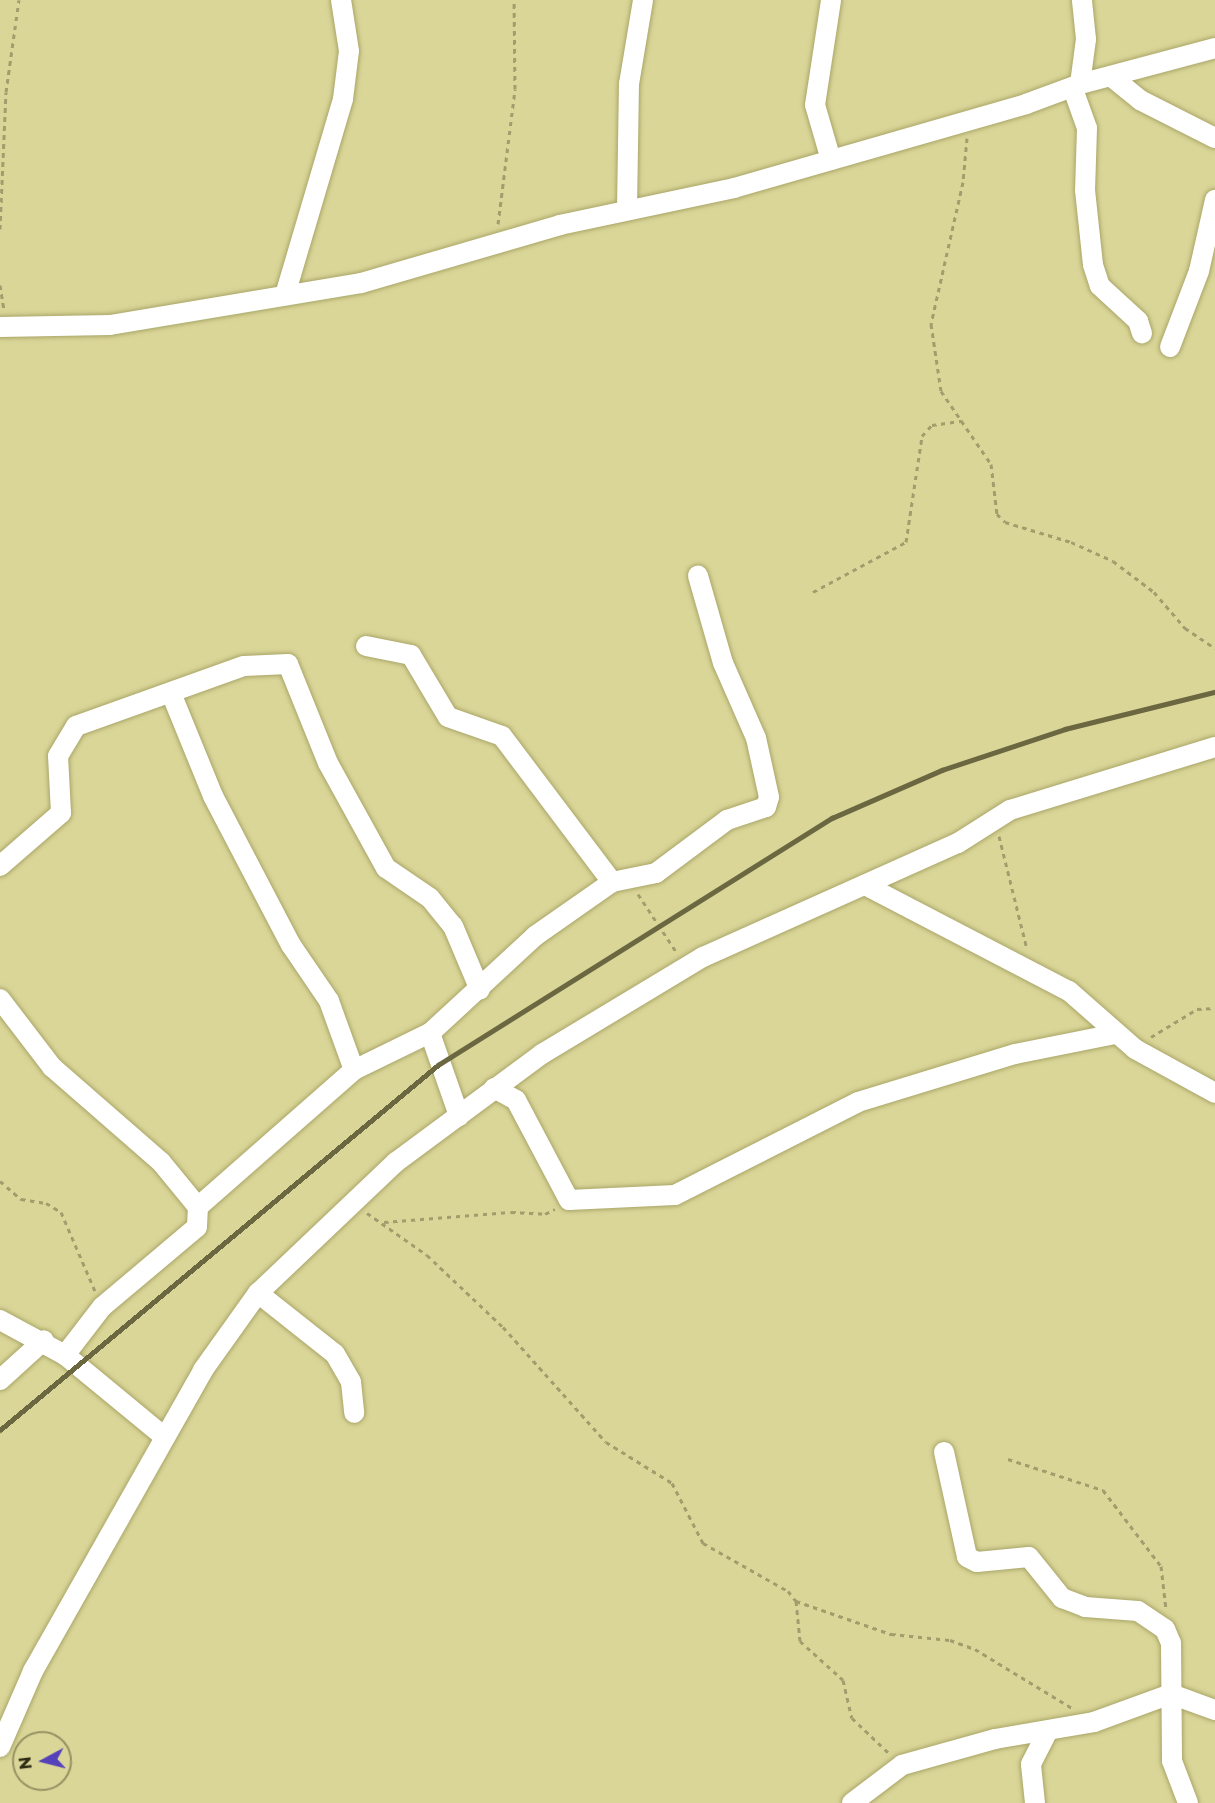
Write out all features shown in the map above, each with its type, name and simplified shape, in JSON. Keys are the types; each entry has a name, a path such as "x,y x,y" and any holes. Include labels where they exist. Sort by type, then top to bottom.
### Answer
{"street":[{"path":"285,295 343,99 349,51 340,0"},
{"path":"627,210 629,84 643,0"},
{"path":"831,0 815,105 831,160"},
{"path":"1082,0 1086,39 1077,86 1087,128 1085,190 1093,265 1100,286 1138,321 1142,333"},
{"path":"2,327 110,325 361,283 627,210 831,160 968,121 1077,86 1113,78 1215,48"},
{"path":"1113,78 1140,100 1215,138"},
{"path":"1170,347 1199,271 1215,200"},
{"path":"198,1207 354,1070 430,1033 480,990 535,936 622,881 656,873 727,820 765,807 769,797 756,738 723,663 698,576"},
{"path":"366,646 411,655 448,717 502,736 622,881"},
{"path":"0,866 61,813 58,756 76,726 244,666 288,664 328,763 386,868 430,898 453,926 480,990"},
{"path":"171,693 213,796 291,945 329,1000 354,1070"},
{"path":"0,1747 33,1671 162,1436 258,1293 351,1203 494,1088 698,960 865,885 991,824 1010,810 1215,747"},
{"path":"865,885 1029,968 1069,991 1115,1034 1135,1049 1215,1094"},
{"path":"0,999 52,1067 161,1162 198,1207 197,1227 188,1237 102,1307 65,1355"},
{"path":"430,1033 459,1116"},
{"path":"494,1088 516,1100 569,1200 675,1195 858,1102 1015,1054 1115,1034"},
{"path":"258,1293 334,1354 351,1382 354,1413"},
{"path":"0,1320 44,1340 65,1355 162,1436"},
{"path":"0,1380 44,1340"},
{"path":"944,1452 967,1557 977,1562 1029,1557 1062,1598 1085,1607 1138,1611 1165,1629 1171,1694 1172,1761 1188,1803"},
{"path":"852,1803 902,1766 1022,1732 1047,1731 1094,1722 1171,1694 1215,1710"},
{"path":"1035,1803 1031,1764 1047,1731"}],"path":[{"path":"0,229 6,92 19,0"},
{"path":"498,244 497,198 509,154 515,89 514,0"},
{"path":"968,121 963,182 931,324 941,391 991,464 997,514 1005,522 1071,542 1113,561 1154,592 1185,628 1215,648"},
{"path":"0,285 2,327"},
{"path":"813,592 906,542 922,436 932,424 962,421"},
{"path":"991,824 1006,846 1004,866 1029,968"},
{"path":"622,881 674,952 698,960"},
{"path":"1135,1049 1197,1009 1215,1008"},
{"path":"0,1181 21,1199 46,1203 61,1212 102,1307"},
{"path":"382,1222 511,1212 545,1214 569,1200"},
{"path":"351,1203 428,1255 503,1327 606,1442 672,1484 704,1543 796,1601 891,1634 950,1640 975,1649 1094,1722"},
{"path":"1008,1459 1103,1490 1163,1572 1165,1629"},
{"path":"796,1601 800,1641 843,1680 861,1731 902,1766"}],"railway":[{"path":"0,1430 438,1065 832,818 942,770 1065,729 1215,692"}]}
